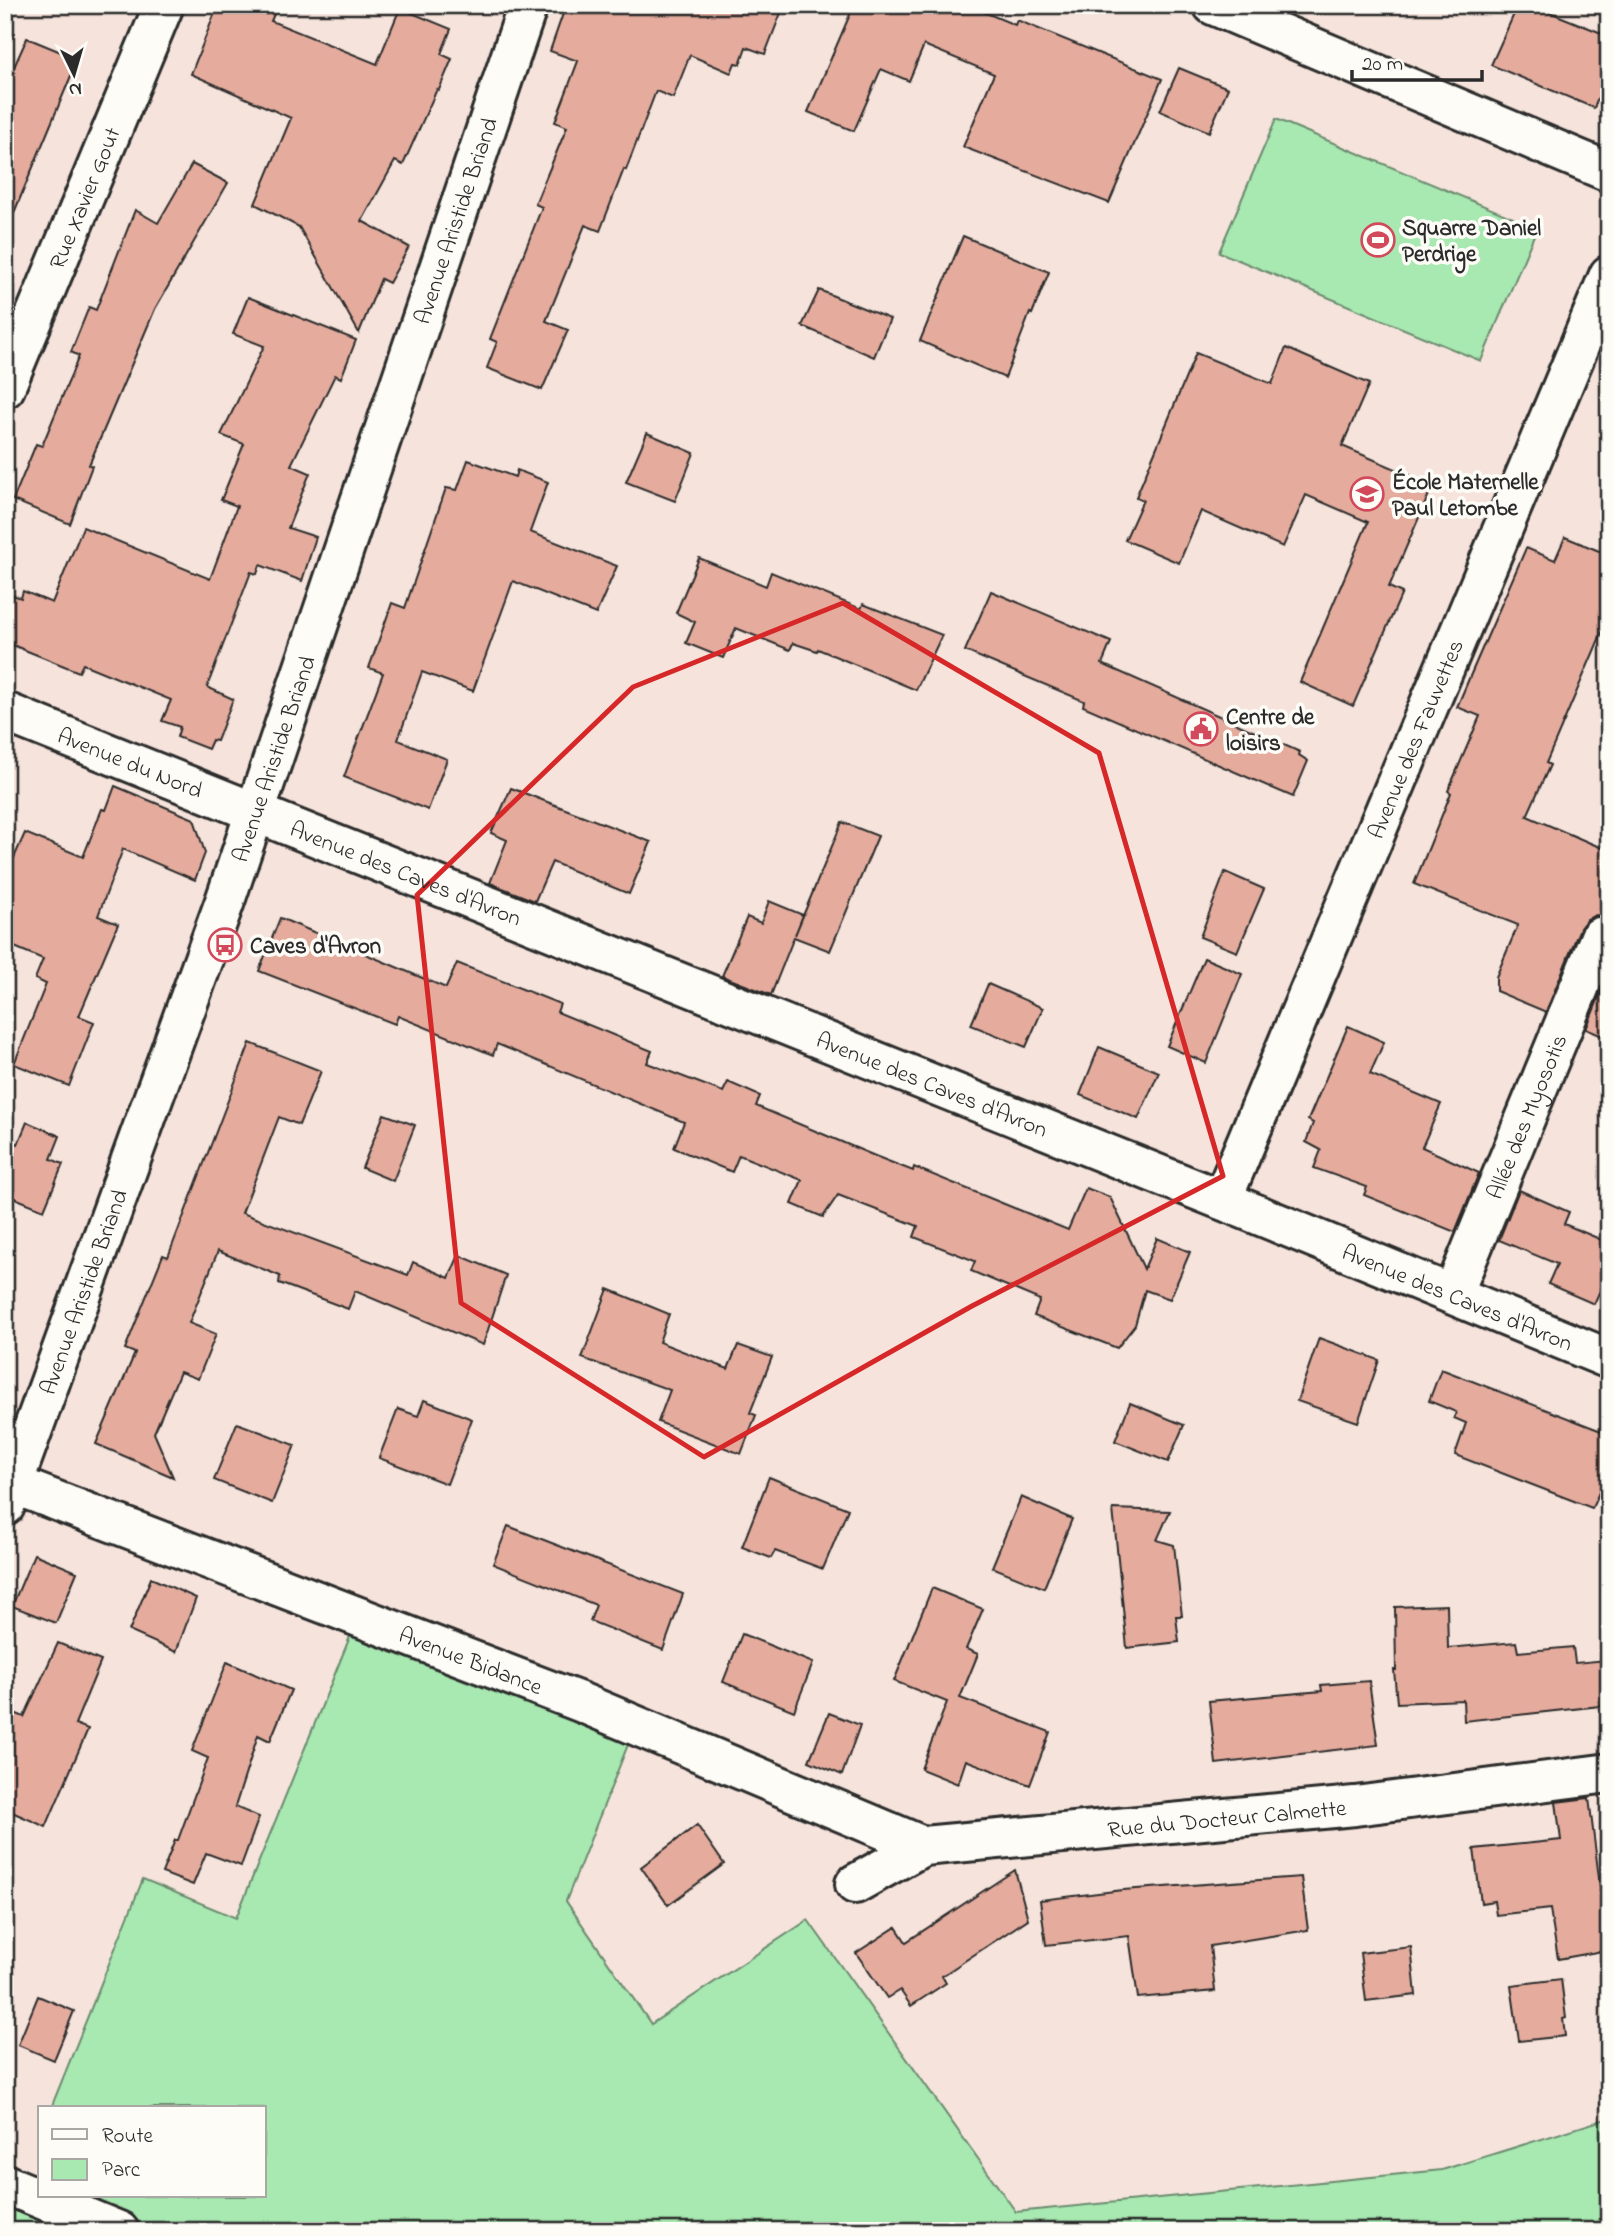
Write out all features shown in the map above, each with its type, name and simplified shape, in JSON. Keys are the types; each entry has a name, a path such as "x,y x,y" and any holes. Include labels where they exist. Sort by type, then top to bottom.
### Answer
{"street":[{"name":"Rue Xavier Gout","path":"5,388 164,5"},
{"name":"Avenue Aristide Briand","path":"8,1490 255,813 528,5"},
{"path":"1213,5 1609,172"},
{"name":"Avenue des Fauvettes","path":"1222,1200 1609,275"},
{"name":"Avenue du Nord","path":"5,712 255,813"},
{"name":"Avenue des Caves d'Avron","path":"255,813 1222,1200 1609,1359"},
{"name":"Allée des Myosotis","path":"1453,1294 1600,937"},
{"name":"Avenue Bidance","path":"8,1490 580,1702 923,1846"},
{"name":"Rue du Docteur Calmette","path":"855,1884 923,1846 1355,1806 1609,1773"},
{"path":"5,2184 38,2198"},
{"path":"39,2198 119,2231"}],"highlighted area":[{"path":"843,603 1099,753 1223,1176 972,1306 704,1457 461,1303 417,895 633,687"}],"green space":[{"name":"Squarre Daniel Perdrige","path":"1276,119 1537,228 1481,361 1219,252"},
{"path":"351,1634 629,1742 566,1901 651,2024 808,1920 1016,2212 1442,2170 1609,2118 1609,2231 133,2231 49,2198 266,2198 266,2106 52,2106 143,1879 236,1918"},
{"path":"5,2205 68,2231 5,2231"}],"building":[{"path":"218,5 278,5 271,21 377,64 400,8 451,29 441,54 452,59 439,90 437,89 403,165 395,161 362,221 409,247 389,283 381,279 359,333 299,227 255,204 291,118 191,74"},
{"path":"566,5 784,5 765,54 746,47 740,64 735,63 731,73 690,55 673,98 656,91 600,231 585,225 546,321 568,330 542,390 487,368 497,342 490,339 542,207 535,204 567,127 555,122 578,61 550,51"},
{"path":"854,5 967,5 1015,25 1017,20 1162,79 1109,203 963,147 994,74 924,45 909,81 881,69 854,131 808,112"},
{"path":"1518,5 1532,5 1609,36 1609,72 1594,108 1491,65"},
{"path":"27,38 78,59 6,232 5,87"},
{"path":"1179,68 1228,88 1209,132 1160,111"},
{"path":"192,164 228,183 155,309 89,465 92,466 70,524 13,500 36,444 42,446 79,356 71,352 89,307 96,310 135,210 158,223"},
{"path":"963,236 1049,272 1005,378 920,341"},
{"path":"819,290 890,319 874,357 802,326"},
{"path":"248,297 356,340 341,378 335,375 291,465 310,473 288,528 316,537 302,581 260,565 257,574 251,572 207,687 233,699 217,741 212,740 208,749 177,737 180,727 162,721 171,700 83,664 79,672 5,642 5,592 21,598 23,591 52,603 83,527 210,579 237,506 221,500 244,444 221,435 264,346 233,334"},
{"path":"1286,348 1369,384 1342,446 1433,485 1389,587 1402,593 1353,706 1300,682 1368,522 1306,495 1283,547 1201,511 1179,563 1125,540 1143,500 1136,497 1196,353 1272,384"},
{"path":"647,433 694,453 675,501 626,482"},
{"path":"468,460 515,477 517,470 548,482 530,532 617,566 596,614 513,581 473,691 422,672 398,740 447,759 428,810 344,777 383,673 369,668 392,603 405,608 446,488 457,490"},
{"path":"1565,537 1609,555 1609,616 1546,763 1550,765 1527,816 1609,851 1609,917 1596,915 1587,919 1580,928 1546,1012 1496,991 1496,977 1518,925 1414,884 1451,793 1448,791 1480,716 1457,707 1471,674 1526,548 1555,560"},
{"path":"699,558 766,586 771,572 861,609 863,604 942,635 916,690 818,649 817,651 793,643 790,650 736,628 723,658 686,643 695,622 676,613"},
{"path":"991,591 1111,642 1102,664 1300,752 1299,755 1308,761 1293,797 1083,706 1084,701 965,651"},
{"path":"115,786 194,819 205,853 195,880 123,849 98,916 118,924 79,1016 94,1022 69,1086 14,1064 46,984 35,979 43,959 5,943 5,878 25,833 83,857 102,809 106,810"},
{"path":"511,788 651,842 629,894 552,862 535,901 490,883 507,840 491,833"},
{"path":"842,822 878,836 830,951 794,937 771,995 722,976 747,917 761,923 769,901 803,915 795,935"},
{"path":"1225,872 1264,889 1237,952 1200,937"},
{"path":"280,918 446,988 457,963 560,1004 557,1012 652,1051 647,1063 723,1092 728,1082 760,1096 756,1106 875,1156 913,1171 914,1167 1068,1230 1086,1188 1110,1197 1144,1269 1157,1238 1190,1252 1170,1299 1145,1290 1135,1325 1117,1348 1034,1316 1040,1300 971,1271 975,1261 914,1237 918,1226 838,1195 823,1217 792,1204 802,1180 739,1155 732,1172 674,1148 684,1122 497,1044 493,1055 398,1016 395,1024 259,971"},
{"path":"1204,958 1242,974 1206,1063 1167,1046"},
{"path":"1609,973 1609,1039 1586,1029"},
{"path":"988,984 1043,1008 1026,1047 971,1025"},
{"path":"1348,1026 1384,1042 1370,1074 1441,1104 1422,1147 1479,1173 1455,1232 1364,1195 1367,1187 1314,1168 1321,1150 1306,1142 1313,1123 1308,1120"},
{"path":"250,1043 321,1071 299,1125 279,1117 242,1213 408,1275 413,1262 449,1278 459,1255 506,1275 483,1345 355,1291 348,1309 279,1283 280,1276 218,1251 189,1323 216,1334 198,1379 180,1372 154,1433 173,1477 96,1444 135,1353 125,1349 163,1255 168,1257"},
{"path":"1099,1047 1159,1072 1138,1119 1080,1095"},
{"path":"384,1114 415,1125 393,1181 362,1168"},
{"path":"27,1122 60,1136 51,1159 63,1164 44,1210 5,1194 5,1139 18,1144"},
{"path":"1519,1190 1569,1212 1564,1224 1609,1243 1609,1271 1594,1304 1548,1284 1557,1264 1499,1240"},
{"path":"608,1289 669,1314 659,1342 728,1369 738,1345 772,1357 750,1413 756,1415 741,1454 658,1422 670,1390 582,1358"},
{"path":"1319,1338 1379,1360 1358,1422 1297,1401"},
{"path":"1441,1369 1609,1434 1609,1494 1600,1490 1592,1508 1455,1455 1466,1423 1454,1418 1456,1412 1429,1401"},
{"path":"424,1400 472,1419 447,1484 379,1458 398,1409 418,1416"},
{"path":"1130,1403 1184,1425 1168,1462 1115,1441"},
{"path":"237,1423 295,1445 272,1503 214,1480"},
{"path":"769,1477 848,1509 823,1569 775,1551 771,1558 742,1547"},
{"path":"1021,1497 1072,1519 1044,1588 992,1567"},
{"path":"1113,1509 1170,1511 1157,1540 1174,1545 1182,1616 1176,1616 1179,1642 1127,1648"},
{"path":"508,1526 683,1594 663,1650 590,1621 596,1605 493,1564"},
{"path":"34,1554 77,1572 56,1623 12,1606"},
{"path":"151,1578 196,1598 176,1652 129,1631"},
{"path":"932,1588 983,1609 966,1649 978,1654 960,1698 1050,1732 1030,1785 966,1760 958,1784 921,1769 947,1702 894,1681"},
{"path":"1447,1605 1448,1648 1516,1642 1518,1652 1573,1647 1575,1663 1607,1660 1609,1705 1464,1721 1463,1700 1397,1703 1394,1670 1395,1607"},
{"path":"742,1634 813,1663 794,1711 723,1682"},
{"path":"58,1643 101,1661 75,1724 88,1729 46,1827 5,1809 5,1709 24,1717"},
{"path":"227,1662 291,1690 270,1741 258,1735 235,1807 259,1817 241,1866 206,1853 193,1885 162,1873 175,1840 178,1840 208,1758 192,1751"},
{"path":"1369,1681 1378,1745 1216,1764 1209,1701 1322,1691 1321,1685"},
{"path":"829,1713 860,1725 842,1775 809,1761"},
{"path":"1589,1798 1608,1950 1558,1959 1550,1909 1496,1915 1494,1901 1481,1903 1474,1849 1561,1840 1556,1802"},
{"path":"697,1825 724,1864 668,1905 641,1867"},
{"path":"1015,1870 1028,1919 942,1976 946,1983 911,2006 900,1990 887,1998 856,1953 896,1927 906,1942"},
{"path":"1301,1877 1308,1930 1210,1946 1215,1991 1138,1998 1129,1936 1046,1945 1040,1900 1123,1890"},
{"path":"1411,1947 1416,1995 1366,2001 1360,1953"},
{"path":"1561,1979 1566,2018 1563,2019 1565,2036 1519,2041 1511,1985"},
{"path":"38,1996 74,2011 54,2060 18,2045"}],"place":[{"name":"Squarre Daniel Perdrige","path":"1378,240"},
{"name":"École Maternelle Paul Letombe","path":"1367,494"},
{"name":"Centre de loisirs","path":"1201,729"},
{"name":"Caves d'Avron","path":"225,945"}]}
